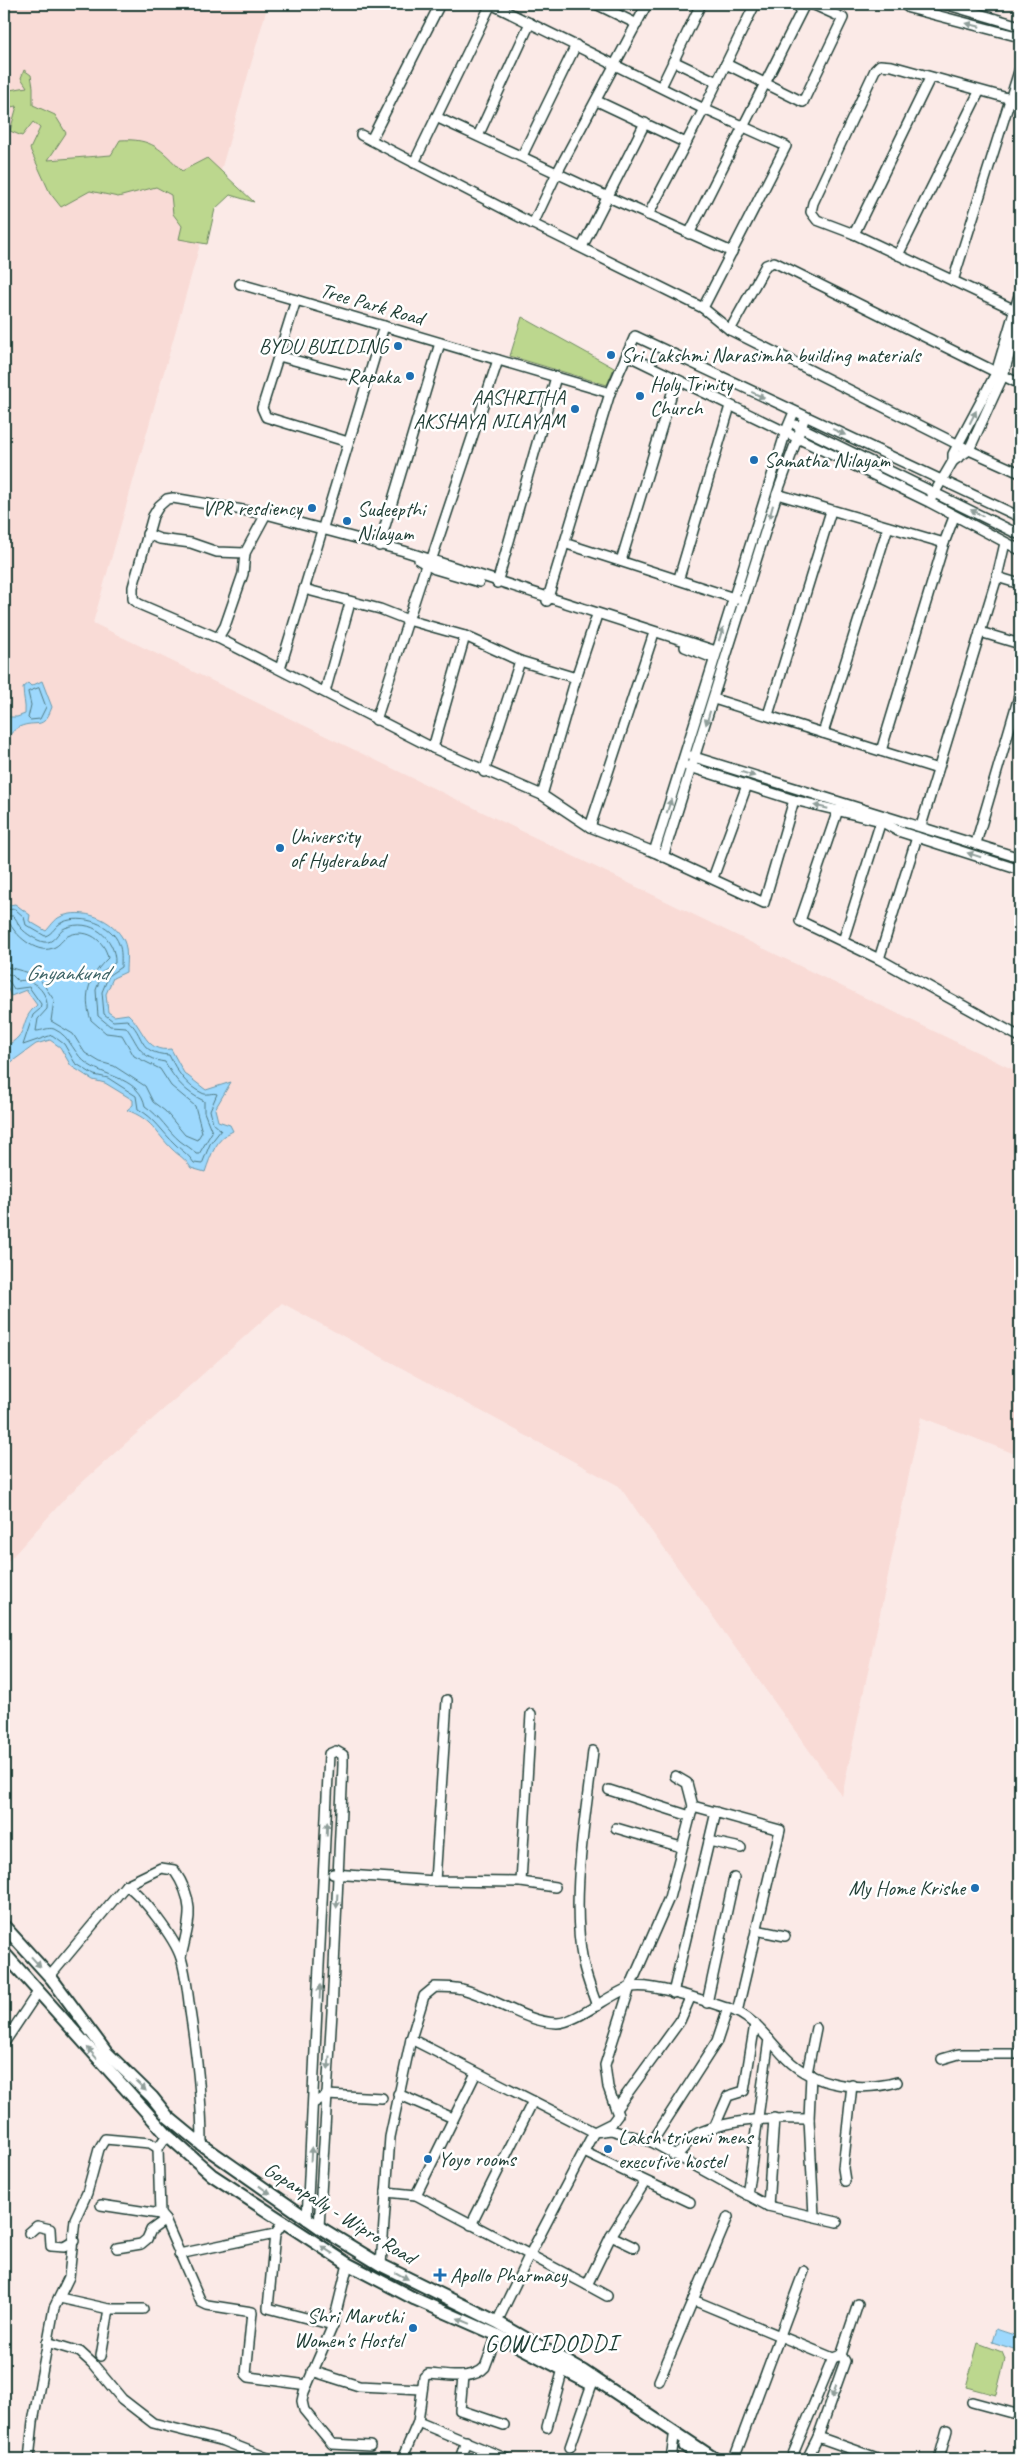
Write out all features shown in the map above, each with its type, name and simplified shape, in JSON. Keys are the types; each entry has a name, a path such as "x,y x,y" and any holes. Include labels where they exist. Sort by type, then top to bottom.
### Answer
{"main road":[{"name":"Gopanpally - Wipro Road","path":"4,1926 50,1976 106,2052 152,2096 168,2117 202,2145 308,2220 381,2265 422,2287 497,2322 583,2371 716,2459"},
{"name":"Gopanpally - Wipro Road","path":"4,1953 167,2135 212,2175 348,2264 415,2299 497,2335 592,2384 674,2437 702,2459"},
{"path":"415,2299 422,2287"}],"street":[{"path":"371,140 440,4"},
{"path":"414,163 491,4 704,109 786,146 703,308"},
{"path":"596,4 637,24"},
{"path":"533,224 557,173 647,4"},
{"path":"661,87 702,4"},
{"path":"648,215 704,109 755,4"},
{"path":"689,234 805,4"},
{"path":"726,64 803,102 843,18 812,4"},
{"path":"904,4 910,8 1020,37"},
{"path":"939,16 944,4 1020,26"},
{"path":"478,136 530,23"},
{"path":"522,156 576,45"},
{"path":"674,61 717,82"},
{"path":"1011,100 892,66 880,65 875,70 811,212 817,220 854,234 1015,310"},
{"path":"953,281 1020,68"},
{"path":"854,234 930,78"},
{"path":"898,255 979,92"},
{"path":"597,100 686,143"},
{"path":"436,117 732,252"},
{"path":"582,247 606,196 645,123"},
{"path":"362,135 533,224 703,308 730,330 969,450 1020,473"},
{"path":"730,330 766,265 774,262 1020,384"},
{"path":"240,284 296,300"},
{"path":"953,461 953,454 999,374 1020,292"},
{"name":"Tree Park Road","path":"348,442 266,417 262,413 296,300 610,393"},
{"path":"929,502 953,461 969,450 1020,318"},
{"path":"280,669 384,326"},
{"path":"548,600 610,393 635,336 1020,517"},
{"path":"379,546 440,342"},
{"path":"627,355 929,502 954,517 1020,550"},
{"path":"279,356 367,380"},
{"path":"376,720 408,620 498,360"},
{"path":"497,583 556,377"},
{"path":"621,561 676,380"},
{"path":"679,578 730,406"},
{"path":"654,852 733,598 794,412"},
{"path":"663,857 745,602 777,494 805,417"},
{"path":"790,422 1020,535"},
{"path":"777,494 944,543"},
{"path":"715,655 596,618 548,600 464,579 404,551 379,546 266,514 182,498 167,499 159,506 147,534 133,587 133,599 138,604 218,638 433,748 484,772 542,795 590,827 654,852 764,903 794,800"},
{"path":"768,715 831,511"},
{"path":"218,638 225,626 243,574 246,553 266,514"},
{"path":"881,751 944,543 954,517"},
{"path":"823,733 888,527"},
{"path":"147,534 166,540 191,543 217,552 246,553"},
{"path":"564,543 679,578 745,602"},
{"path":"921,826 997,577 1005,543"},
{"path":"429,563 497,583 726,660"},
{"path":"997,577 1020,584"},
{"path":"304,589 466,636 520,661 576,678"},
{"path":"325,692 350,602"},
{"path":"542,795 576,678 596,618"},
{"path":"980,632 1020,644"},
{"path":"433,748 466,636"},
{"path":"590,827 653,636"},
{"path":"484,772 520,661"},
{"path":"976,843 1020,693"},
{"path":"714,699 938,769"},
{"path":"685,754 1020,858"},
{"path":"682,764 794,800 881,821 898,831 1020,870"},
{"path":"713,878 747,785"},
{"path":"838,810 800,920 879,959 1020,1037"},
{"path":"843,941 881,821"},
{"path":"898,831 902,821"},
{"path":"879,959 917,836"},
{"path":"436,1881 447,1700"},
{"path":"521,1882 531,1714"},
{"path":"308,2220 329,1754 336,1751 343,1754 319,2227"},
{"path":"593,1751 580,1882 579,1931 583,1963 597,2006"},
{"path":"497,2322 529,2256 594,2132 612,2123 618,2116 608,2087 606,2065 630,1987 669,1898 693,1806 687,1784 675,1776"},
{"path":"609,1790 690,1816"},
{"path":"693,1806 780,1830 737,2012"},
{"path":"673,1993 716,1812"},
{"path":"616,1828 681,1847"},
{"path":"709,1841 741,1848"},
{"path":"50,1976 126,1885 161,1868 174,1870 182,1881 191,1914 181,1958 202,2102 202,2145"},
{"path":"325,1874 436,1881 521,1882 555,1887"},
{"path":"707,2003 734,1878"},
{"path":"126,1885 134,1890 159,1922 181,1958"},
{"path":"756,1930 785,1936"},
{"path":"381,2265 390,2137 398,2094 411,2039 424,1996 435,1987 461,1988 539,2020 559,2023 597,2006 630,1987 644,1986 737,2012 755,2024 788,2060 825,2082 852,2085 897,2082"},
{"path":"4,2043 38,1992"},
{"path":"616,2109 680,2022 690,1998"},
{"path":"652,2142 718,2041 728,2008"},
{"path":"714,2128 728,2096 744,2091 755,2024"},
{"path":"814,2216 809,2119 809,2074 816,2028"},
{"path":"411,2039 594,2132 611,2130 652,2142 768,2206 837,2222"},
{"path":"747,2195 769,2039"},
{"path":"942,2059 959,2054 1020,2054"},
{"path":"416,2195 476,2073"},
{"path":"844,2181 852,2085"},
{"path":"398,2094 453,2118"},
{"path":"314,2103 327,2095 382,2098"},
{"path":"471,2225 533,2101"},
{"path":"673,2155 682,2153 695,2134 731,2123 774,2118 809,2119"},
{"path":"768,2206 774,2118"},
{"path":"167,2135 158,2148 162,2217 201,2302 207,2305 252,2312 268,2308 333,2325"},
{"path":"29,2459 54,2308 69,2278 75,2219 87,2193 102,2143 105,2139 128,2139 150,2143 158,2148"},
{"path":"584,2152 690,2202"},
{"path":"587,2285 611,2236 645,2182"},
{"path":"386,2192 416,2195 607,2296"},
{"path":"101,2205 162,2217"},
{"path":"117,2248 141,2244 147,2239 151,2230 162,2217"},
{"path":"659,2381 728,2217"},
{"path":"268,2308 275,2234 284,2221"},
{"path":"29,2233 37,2226 50,2229 51,2246 64,2247 74,2241"},
{"path":"179,2254 275,2234"},
{"path":"611,2236 634,2247"},
{"path":"348,2264 333,2325 312,2372 302,2401 304,2410 329,2442 336,2445 370,2446"},
{"path":"734,2459 804,2271"},
{"path":"60,2298 109,2309 143,2309"},
{"path":"693,2300 780,2337 837,2356 845,2361 818,2437 807,2459"},
{"path":"791,2459 858,2304"},
{"path":"101,2356 109,2309"},
{"path":"252,2312 246,2374 249,2377 307,2385"},
{"path":"402,2459 418,2422 424,2377 428,2374 463,2376 481,2372 485,2368 497,2335"},
{"path":"47,2342 80,2352 92,2363 122,2399 154,2423 224,2441 270,2459"},
{"path":"547,2427 563,2369"},
{"path":"312,2372 358,2386 422,2389"},
{"path":"463,2376 460,2410 504,2425"},
{"path":"570,2447 592,2384"},
{"path":"972,2402 1020,2415"},
{"path":"418,2422 507,2459"},
{"path":"939,2459 947,2430"},
{"path":"671,2459 674,2437"},
{"path":"818,2437 880,2459"},
{"path":"460,2459 466,2441"}],"shaded area":[{"name":"University of Hyderabad","path":"4,4 268,4 93,623 1020,1073 1020,1456 921,1417 842,1796 619,1486 282,1303 68,1495 4,1566"}],"green space":[{"path":"24,70 31,75 33,105 55,115 66,133 48,160 111,155 120,140 140,141 162,151 182,171 207,158 254,202 230,195 215,209 207,244 179,239 182,226 173,214 171,195 156,187 118,197 90,191 61,207 50,193 30,149 40,128 33,122 22,136 10,131 17,106 4,108 4,91 27,87 21,78"},
{"path":"522,317 614,368 607,385 510,356"},
{"path":"978,2343 1002,2352 1005,2359 996,2395 966,2387"}],"water":[{"path":"4,679 6,680 9,717 25,714 23,687 28,683 31,686 42,681 52,707 46,720 19,727 4,741"},
{"name":"Gnyankund","path":"15,904 30,915 29,921 46,931 58,918 78,913 96,917 113,927 124,941 126,972 113,978 106,994 108,1012 114,1016 128,1014 150,1043 162,1049 171,1049 184,1073 206,1090 231,1082 215,1109 218,1121 230,1125 233,1131 218,1143 205,1172 191,1168 153,1126 127,1110 133,1105 133,1100 105,1083 93,1080 71,1066 60,1047 50,1040 36,1044 10,1063 4,1057 4,1047 18,1037 27,1017 37,1005 26,990 11,996 4,981 4,906"},
{"path":"996,2329 1020,2337 1020,2351 992,2342"}],"place":[{"name":"BYDU BUILDING","path":"398,346"},
{"name":"Sri Lakshmi Narasimha building materials","path":"611,355"},
{"name":"Rapaka","path":"410,376"},
{"name":"Holy Trinity Church","path":"640,396"},
{"name":"AASHRITHA AKSHAYA NILAYAM","path":"575,409"},
{"name":"Samatha Nilayam","path":"754,460"},
{"name":"VPR resdiency","path":"312,508"},
{"name":"Sudeepthi Nilayam","path":"347,521"},
{"name":"University of Hyderabad","path":"280,848"},
{"name":"My Home Krishe","path":"975,1888"},
{"name":"Laksh triveni mens executive hostel","path":"608,2149"},
{"name":"Yoyo rooms","path":"428,2159"},
{"name":"Apollo Pharmacy","path":"440,2275"},
{"name":"Shri Maruthi Women's Hostel","path":"413,2328"}],"district":[{"name":"GOWLIDODDI","path":"551,2343"}]}
